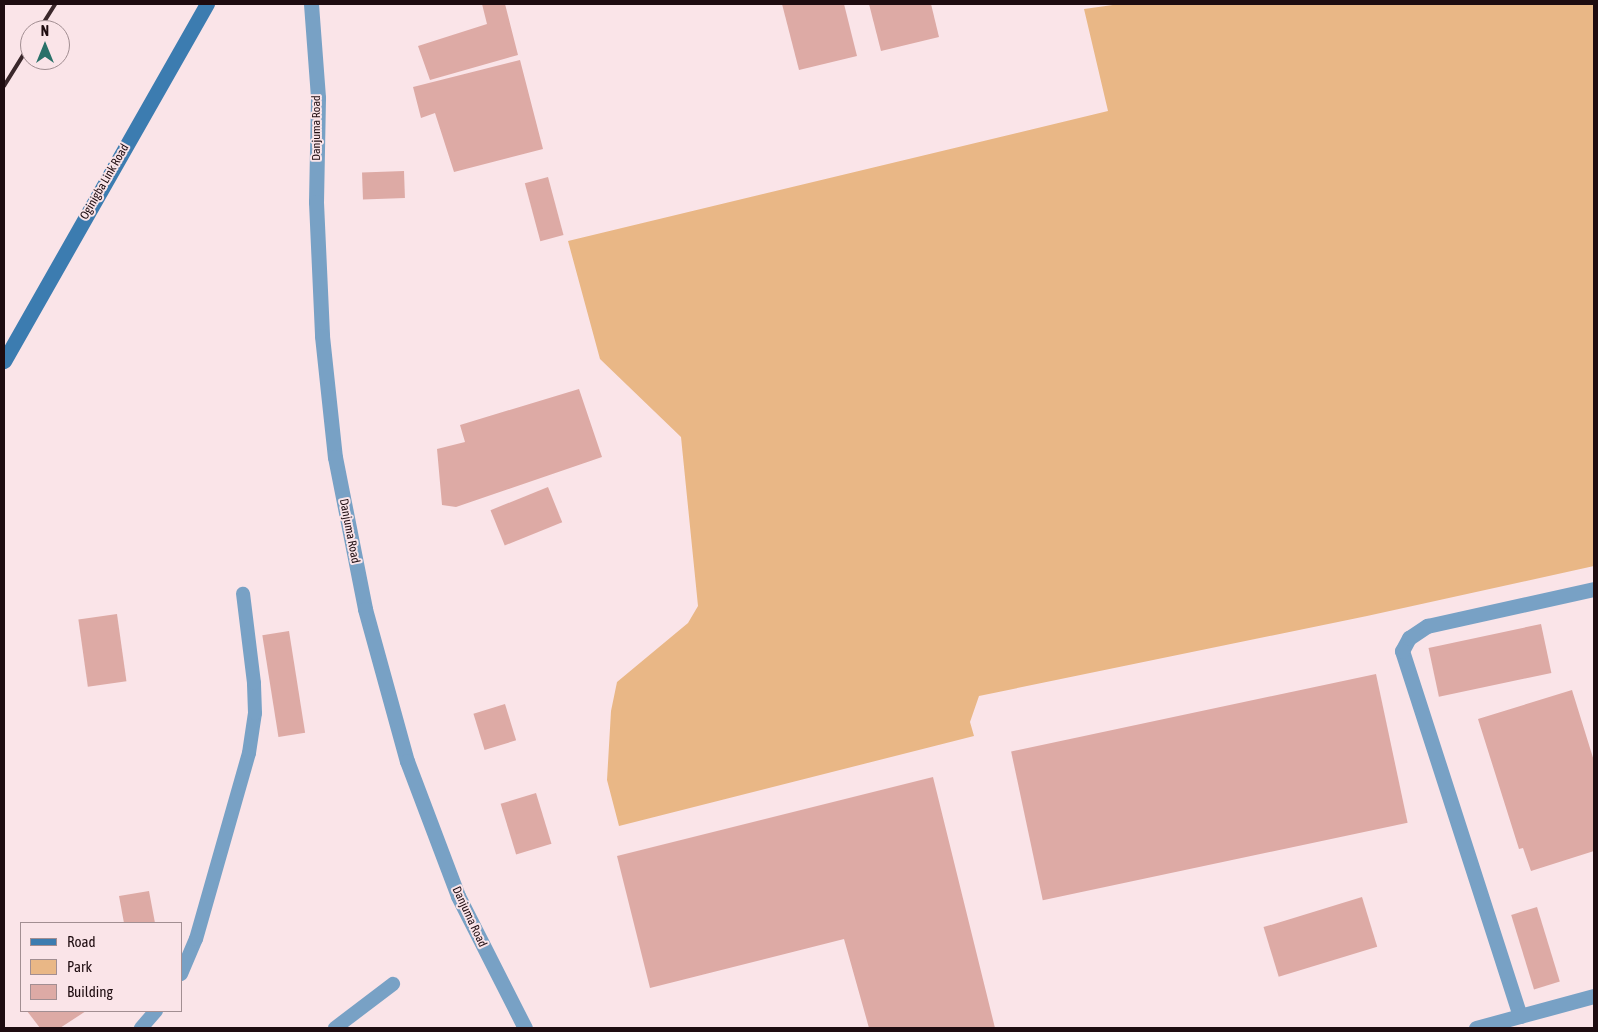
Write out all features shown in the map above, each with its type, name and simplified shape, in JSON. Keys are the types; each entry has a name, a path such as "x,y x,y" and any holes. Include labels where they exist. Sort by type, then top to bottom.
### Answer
{"street":[{"name":"Oginigba Link Road","path":"4,361 207,4"},
{"name":"Danjuma Road","path":"311,4 318,98 316,202 322,336 335,457 364,609 407,761 458,896 525,1028"},
{"path":"1520,1016 1402,651 1409,638 1427,626 1594,589"},
{"path":"1476,1028 1594,996"}],"lane":[{"path":"182,972 196,939 250,745 255,713 254,683 243,594"},
{"path":"335,1028 393,984"},
{"path":"141,1028 155,1012"}],"green space":[{"path":"1120,4 1594,4 1594,566 1367,616 979,696 970,722 974,736 619,826 607,780 611,711 617,682 688,623 698,606 681,437 600,359 568,241 1108,111 1084,9"}],"building":[{"path":"482,4 505,4 518,55 430,80 418,46 487,24"},
{"path":"782,4 844,4 857,56 799,70"},
{"path":"869,4 931,4 939,37 881,51"},
{"path":"520,60 543,149 454,172 435,113 421,118 413,87"},
{"path":"404,171 405,198 363,199 362,172"},
{"path":"548,177 564,235 540,241 525,183"},
{"path":"579,389 602,457 456,507 442,505 437,449 465,442 460,425"},
{"path":"548,487 562,522 505,545 491,510"},
{"path":"117,614 126,681 88,687 78,619"},
{"path":"1541,624 1551,673 1439,697 1429,648"},
{"path":"289,631 305,733 278,737 262,635"},
{"path":"1376,674 1408,823 1043,900 1011,752"},
{"path":"1572,690 1594,761 1594,851 1531,871 1523,848 1519,849 1478,719"},
{"path":"505,704 516,740 485,750 473,714"},
{"path":"933,777 995,1028 869,1028 844,939 650,988 617,856"},
{"path":"536,793 551,844 516,855 501,804"},
{"path":"149,891 155,922 124,922 119,896"},
{"path":"1362,897 1377,947 1279,977 1264,927"},
{"path":"1537,907 1560,982 1534,989 1511,915"},
{"path":"28,1012 84,1012 60,1028 40,1028"}],"railway":[{"path":"45,20 55,4"},
{"path":"4,86 20,60"}]}
